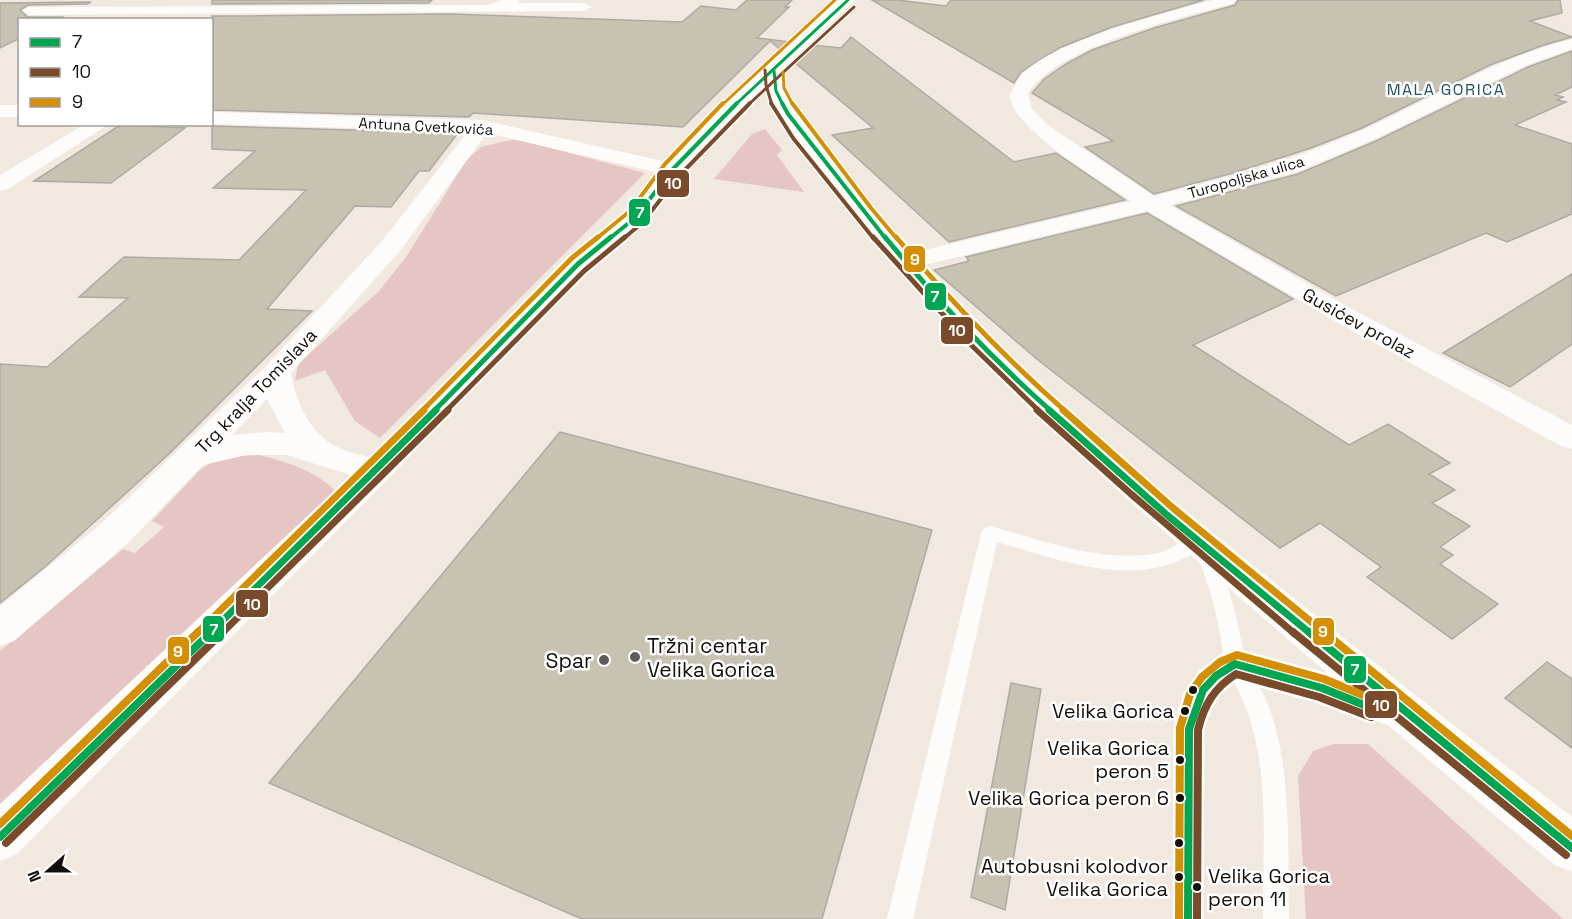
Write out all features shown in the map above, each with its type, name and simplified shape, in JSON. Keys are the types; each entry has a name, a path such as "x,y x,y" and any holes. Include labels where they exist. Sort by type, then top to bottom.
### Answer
{"street":[{"path":"498,8 513,0"},
{"path":"0,837 376,471 564,278 636,217 672,170 725,114 848,0"},
{"name":"Gusićev prolaz","path":"1229,0 1109,35 1045,65 1026,78 1019,91 1021,106 1034,123 1149,204 1276,277 1572,438"},
{"path":"28,11 358,11 585,7"},
{"name":"Turopoljska ulica","path":"904,262 1149,204 1289,167 1368,135 1521,61 1572,44"},
{"path":"774,71 772,78 774,89 791,117 904,262 948,312 1109,463 1198,540 1433,737 1572,848"},
{"path":"725,114 744,109 763,109 791,117"},
{"path":"0,111 18,111"},
{"name":"Antuna Cvetkovića","path":"213,118 482,126 672,170"},
{"path":"0,184 97,126"},
{"name":"Trg kralja Tomislava","path":"0,629 115,532 276,372 392,246 482,126"},
{"path":"276,372 277,389 287,413 306,439 320,451"},
{"path":"192,458 221,447 258,441 275,441 320,451 376,471"}],"lane":[{"path":"900,919 990,533 1061,551 1109,561 1126,562 1165,559 1198,540 1212,568 1229,621 1235,664 1252,692 1263,719 1274,762 1276,919"},
{"path":"1188,919 1189,729 1193,706 1204,688 1218,673 1235,664 1322,688 1433,737"}],"shaded area":[{"path":"765,129 782,150 777,155 804,192 714,179 752,134"},
{"path":"516,139 645,173 380,438 355,421 325,370 295,381 298,364 379,291 406,257 466,161 481,147"},
{"path":"260,455 303,469 322,479 340,495 0,822 0,651 123,549 135,553 164,527 152,521 199,471 219,457"},
{"path":"1334,744 1368,744 1563,919 1306,919 1298,776 1313,751"}],"building":[{"path":"212,0 432,0 429,3 212,4"},
{"path":"747,0 792,0 785,7 789,7 757,38 790,42 781,50 770,41 683,127 473,113 469,117 213,110 212,16 451,14 682,22 701,6 736,10"},
{"path":"872,0 897,0 946,6 951,0 1204,0 1112,27 1059,48 1021,72 1014,83"},
{"path":"1238,0 1560,0 1562,13 1530,21 1572,37 1490,65 1362,128 1311,148 1233,173 1154,194 1085,147 1113,141 1032,93 1044,79 1092,50 1154,28 1235,5"},
{"path":"91,2 87,4 28,5 20,10 28,17 62,17 18,18 18,39 0,48 0,3"},
{"path":"851,37 1014,162 1056,153 1125,200 949,242 832,135 873,128 794,62 812,45 841,48"},
{"path":"1572,51 1572,87 1555,95 1563,97 1557,100 1566,102 1515,125 1572,144 1572,214 1507,242 1486,233 1336,296 1176,206 1298,174 1376,141 1528,67"},
{"path":"212,126 458,133 429,171 419,171 391,207 355,206 267,309 312,311 170,453 46,566 0,603 0,364 47,367 128,298 79,297 124,257 239,260 306,190 213,188 255,151 212,149"},
{"path":"117,127 185,128 111,183 34,181"},
{"path":"1147,213 1293,299 1193,345 1349,445 1388,424 1450,463 1429,474 1455,490 1432,503 1470,526 1440,547 1453,555 1440,564 1498,604 1452,639 1367,577 1381,567 1320,523 1280,548 1038,360 934,270 969,261 966,257"},
{"path":"1572,274 1572,344 1510,387 1443,353"},
{"name":"Tržni centar Velika Gorica","path":"560,432 932,530 822,919 582,919 269,783"},
{"path":"1547,662 1572,679 1572,748 1505,698"},
{"path":"1011,683 1041,689 1005,910 971,897"}],"transit line":[{"name":"9","path":"0,824 370,465 572,258 630,211 665,164 714,112 835,0"},
{"name":"7","path":"0,837 376,471 578,264 636,217 672,170 721,118 848,0"},
{"name":"10","path":"6,843 382,477 584,271 642,223 679,176 727,124 854,7"},
{"name":"10","path":"765,70 769,99 793,138 868,232 917,288 1021,394 1075,445 1187,543 1566,855"},
{"name":"7","path":"774,71 776,91 788,114 864,213 930,291 1017,381 1167,515 1572,848"},
{"name":"9","path":"783,72 784,88 795,109 871,208 937,285 1024,375 1173,508 1572,836"},
{"name":"9","path":"1179,919 1180,728 1190,694 1202,677 1220,662 1237,655 1324,679 1377,701"},
{"name":"7","path":"1188,919 1189,729 1203,690 1216,676 1235,664 1322,688 1374,709"},
{"name":"10","path":"1197,919 1198,730 1206,705 1215,691 1236,674 1319,697 1371,717"}],"place":[{"name":"Tržni centar Velika Gorica","path":"635,657"},
{"name":"Spar","path":"604,660"},
{"name":"Velika Gorica","path":"1185,711"},
{"name":"Velika Gorica peron 5","path":"1180,760"},
{"name":"Velika Gorica peron 6","path":"1180,798"},
{"name":"Autobusni kolodvor Velika Gorica","path":"1179,877"},
{"name":"Velika Gorica peron 11","path":"1197,887"}],"district":[{"name":"MALA GORICA","path":"1446,89"}]}
